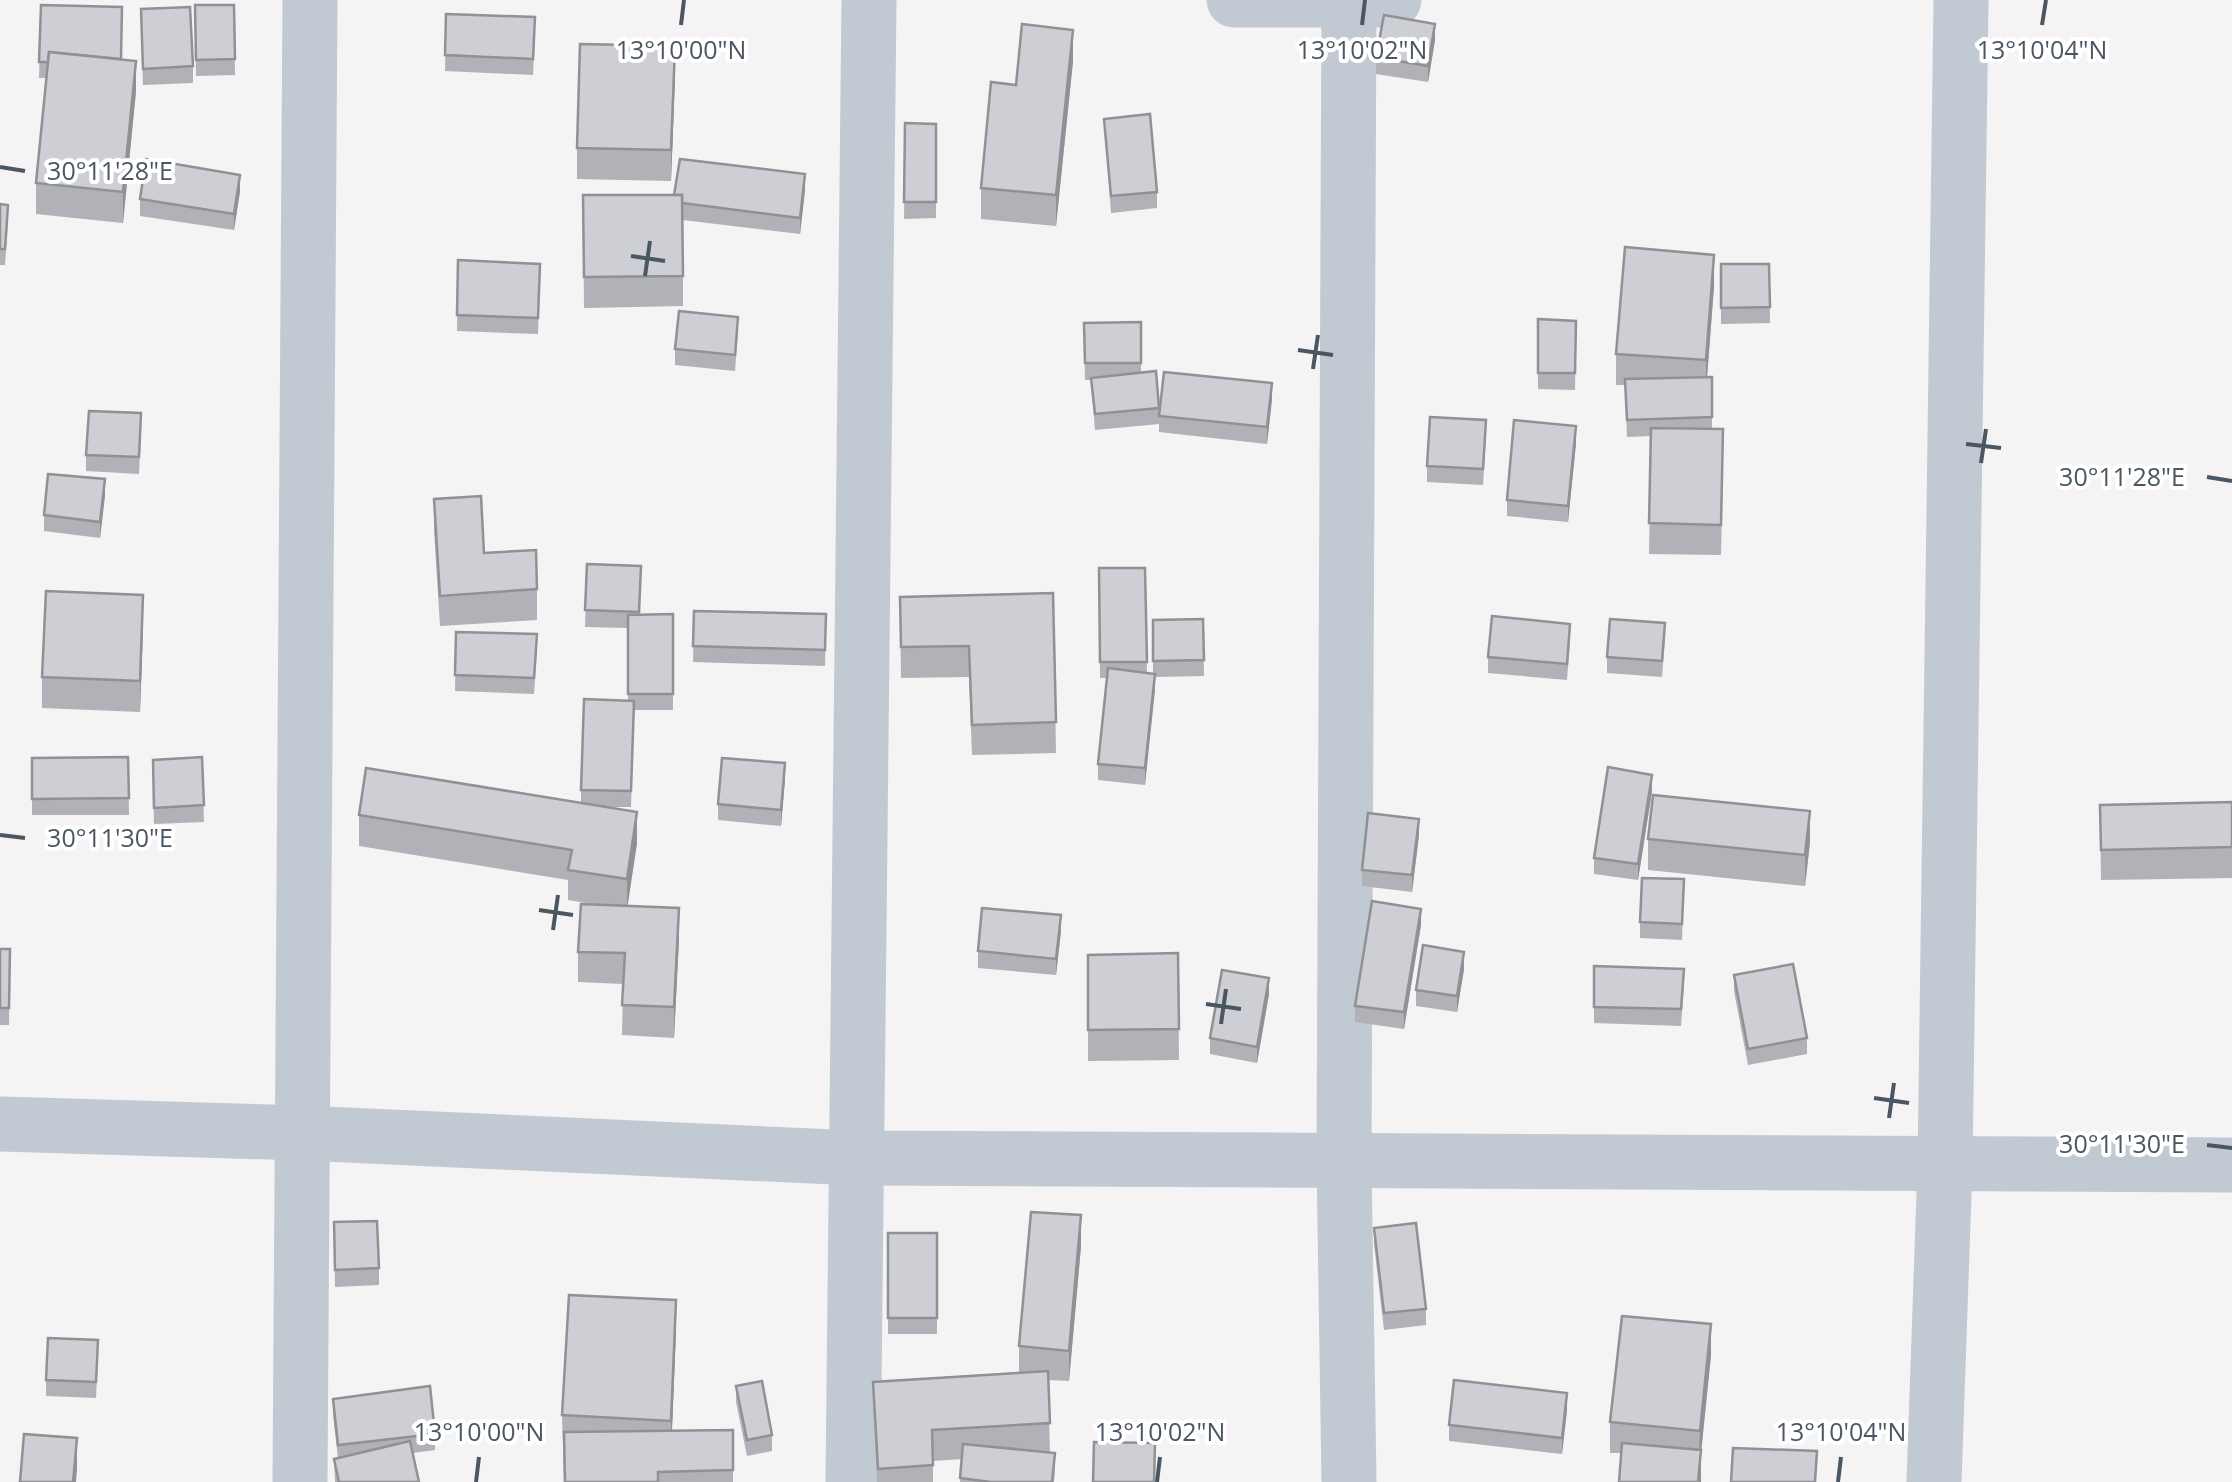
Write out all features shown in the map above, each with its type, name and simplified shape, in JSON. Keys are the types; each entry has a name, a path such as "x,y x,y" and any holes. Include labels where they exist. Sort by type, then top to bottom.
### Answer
{"street":[{"path":"300,1482 310,0"},
{"path":"853,1482 869,0"},
{"path":"1234,0 1394,0"},
{"path":"1934,1482 1945,1165 1961,0"},
{"path":"1349,1 1344,1162 1349,1482"},
{"path":"0,1124 856,1158 2232,1166"}],"building":[{"path":"41,5 122,7 121,59 49,52 48,62 39,62"},
{"path":"195,5 234,5 235,59 196,60"},
{"path":"190,7 193,66 143,69 141,9"},
{"path":"446,14 535,17 533,59 445,55"},
{"path":"1384,15 1435,24 1428,66 1376,57"},
{"path":"1022,24 1073,30 1056,195 981,188 991,82 1016,85"},
{"path":"580,44 675,46 671,150 577,148"},
{"path":"49,52 136,61 123,192 36,183"},
{"path":"1150,114 1157,192 1111,196 1104,119"},
{"path":"905,123 936,124 936,202 904,202"},
{"path":"146,159 240,175 234,214 140,199"},
{"path":"680,159 805,174 800,218 682,203 682,195 674,195"},
{"path":"583,195 682,195 683,276 584,277"},
{"path":"0,204 8,205 5,249 0,249"},
{"path":"1625,247 1714,255 1706,360 1616,354"},
{"path":"458,260 540,264 538,318 457,315"},
{"path":"1721,264 1769,264 1770,307 1721,308"},
{"path":"679,311 738,317 735,355 675,349"},
{"path":"1538,319 1576,321 1575,373 1538,373"},
{"path":"1141,322 1141,363 1085,363 1084,323"},
{"path":"1156,371 1159,408 1095,414 1091,378"},
{"path":"1164,372 1272,383 1267,427 1159,416"},
{"path":"1712,377 1712,417 1627,420 1625,379"},
{"path":"89,411 141,413 139,457 86,455"},
{"path":"1430,417 1486,420 1483,469 1427,466"},
{"path":"1514,420 1576,426 1568,506 1507,500"},
{"path":"1651,428 1723,429 1721,525 1649,523"},
{"path":"48,474 105,479 100,522 44,515"},
{"path":"481,496 484,553 536,550 537,589 440,596 434,499"},
{"path":"587,564 641,566 639,612 585,610"},
{"path":"1099,568 1145,568 1147,662 1100,662"},
{"path":"46,591 143,595 140,681 42,677"},
{"path":"1053,593 1056,722 972,725 969,646 901,647 900,597"},
{"path":"694,611 826,614 825,650 693,646"},
{"path":"673,614 673,694 628,694 628,615"},
{"path":"1492,616 1570,624 1567,664 1488,657"},
{"path":"1203,619 1204,660 1153,661 1153,620"},
{"path":"1610,619 1665,623 1662,661 1607,657"},
{"path":"456,632 537,634 534,678 455,675"},
{"path":"1108,668 1155,674 1145,768 1098,764"},
{"path":"584,699 634,701 631,791 581,790"},
{"path":"128,757 129,798 32,799 32,758"},
{"path":"202,757 204,805 154,808 153,760"},
{"path":"722,758 785,763 781,810 718,804"},
{"path":"1608,767 1652,775 1638,864 1594,858"},
{"path":"366,768 637,812 627,879 568,870 572,850 359,815"},
{"path":"1653,795 1810,811 1805,855 1648,839"},
{"path":"2232,802 2232,847 2101,850 2100,805"},
{"path":"1368,813 1419,819 1412,875 1362,870"},
{"path":"1642,878 1684,879 1682,924 1640,922"},
{"path":"1372,901 1421,909 1404,1012 1355,1006"},
{"path":"581,904 679,908 674,1007 622,1005 625,953 578,952"},
{"path":"982,908 1061,915 1056,959 978,951"},
{"path":"1423,945 1464,952 1457,996 1416,990"},
{"path":"0,949 10,949 9,1008 0,1008"},
{"path":"1178,953 1179,1029 1088,1030 1088,955"},
{"path":"1793,964 1807,1038 1748,1049 1734,975"},
{"path":"1594,966 1684,969 1681,1009 1594,1007"},
{"path":"1222,970 1269,978 1257,1047 1210,1038"},
{"path":"1031,1212 1081,1215 1069,1351 1019,1346"},
{"path":"377,1221 379,1268 335,1270 334,1222"},
{"path":"1416,1223 1426,1309 1384,1313 1374,1228"},
{"path":"888,1233 937,1233 937,1318 888,1318"},
{"path":"569,1295 676,1300 671,1421 562,1415"},
{"path":"1622,1316 1711,1324 1700,1431 1610,1422"},
{"path":"48,1338 98,1340 96,1382 46,1380"},
{"path":"1048,1371 1050,1423 932,1430 933,1465 878,1469 873,1382"},
{"path":"1454,1380 1567,1393 1562,1438 1449,1425"},
{"path":"762,1381 772,1435 747,1440 736,1386"},
{"path":"430,1386 435,1434 338,1445 333,1399"},
{"path":"733,1430 733,1470 658,1472 658,1482 565,1482 564,1432"},
{"path":"24,1434 77,1438 73,1482 20,1482"},
{"path":"410,1441 419,1482 339,1482 334,1459"},
{"path":"1094,1442 1155,1443 1154,1482 1093,1482"},
{"path":"1622,1443 1701,1450 1698,1482 1619,1482"},
{"path":"963,1444 1055,1453 1052,1482 960,1478"},
{"path":"1733,1448 1817,1451 1815,1482 1731,1482"}]}
